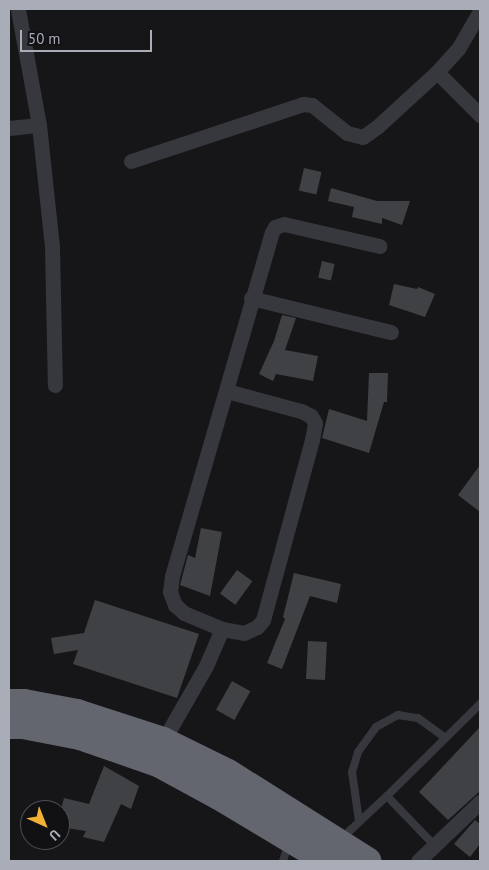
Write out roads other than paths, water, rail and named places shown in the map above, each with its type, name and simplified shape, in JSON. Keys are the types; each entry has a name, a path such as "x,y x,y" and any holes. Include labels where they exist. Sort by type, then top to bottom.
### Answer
{"highway":[{"path":"332,852 228,773 163,740 77,713 24,704 9,721 80,736 158,763 287,850 332,852 367,861"}],"street":[{"path":"18,9 39,125 52,247 55,385"},
{"path":"131,161 303,104 312,105 347,133 363,137 437,72 458,49 480,12"},
{"path":"437,72 480,115"},
{"path":"9,128 39,125"},
{"path":"227,391 301,411 311,416 315,423 263,620 257,627 244,632 222,629 184,613 175,605 170,592 172,576 227,391 251,298 272,232 280,224 291,225 378,246"},
{"path":"251,298 391,332"},
{"path":"163,740 206,666 222,629"},
{"path":"418,861 480,802"}],"lane":[{"path":"332,852 359,821 480,704"},
{"path":"359,821 352,772 358,752 376,727 398,715 418,718 446,738"},
{"path":"387,796 434,845"}]}
